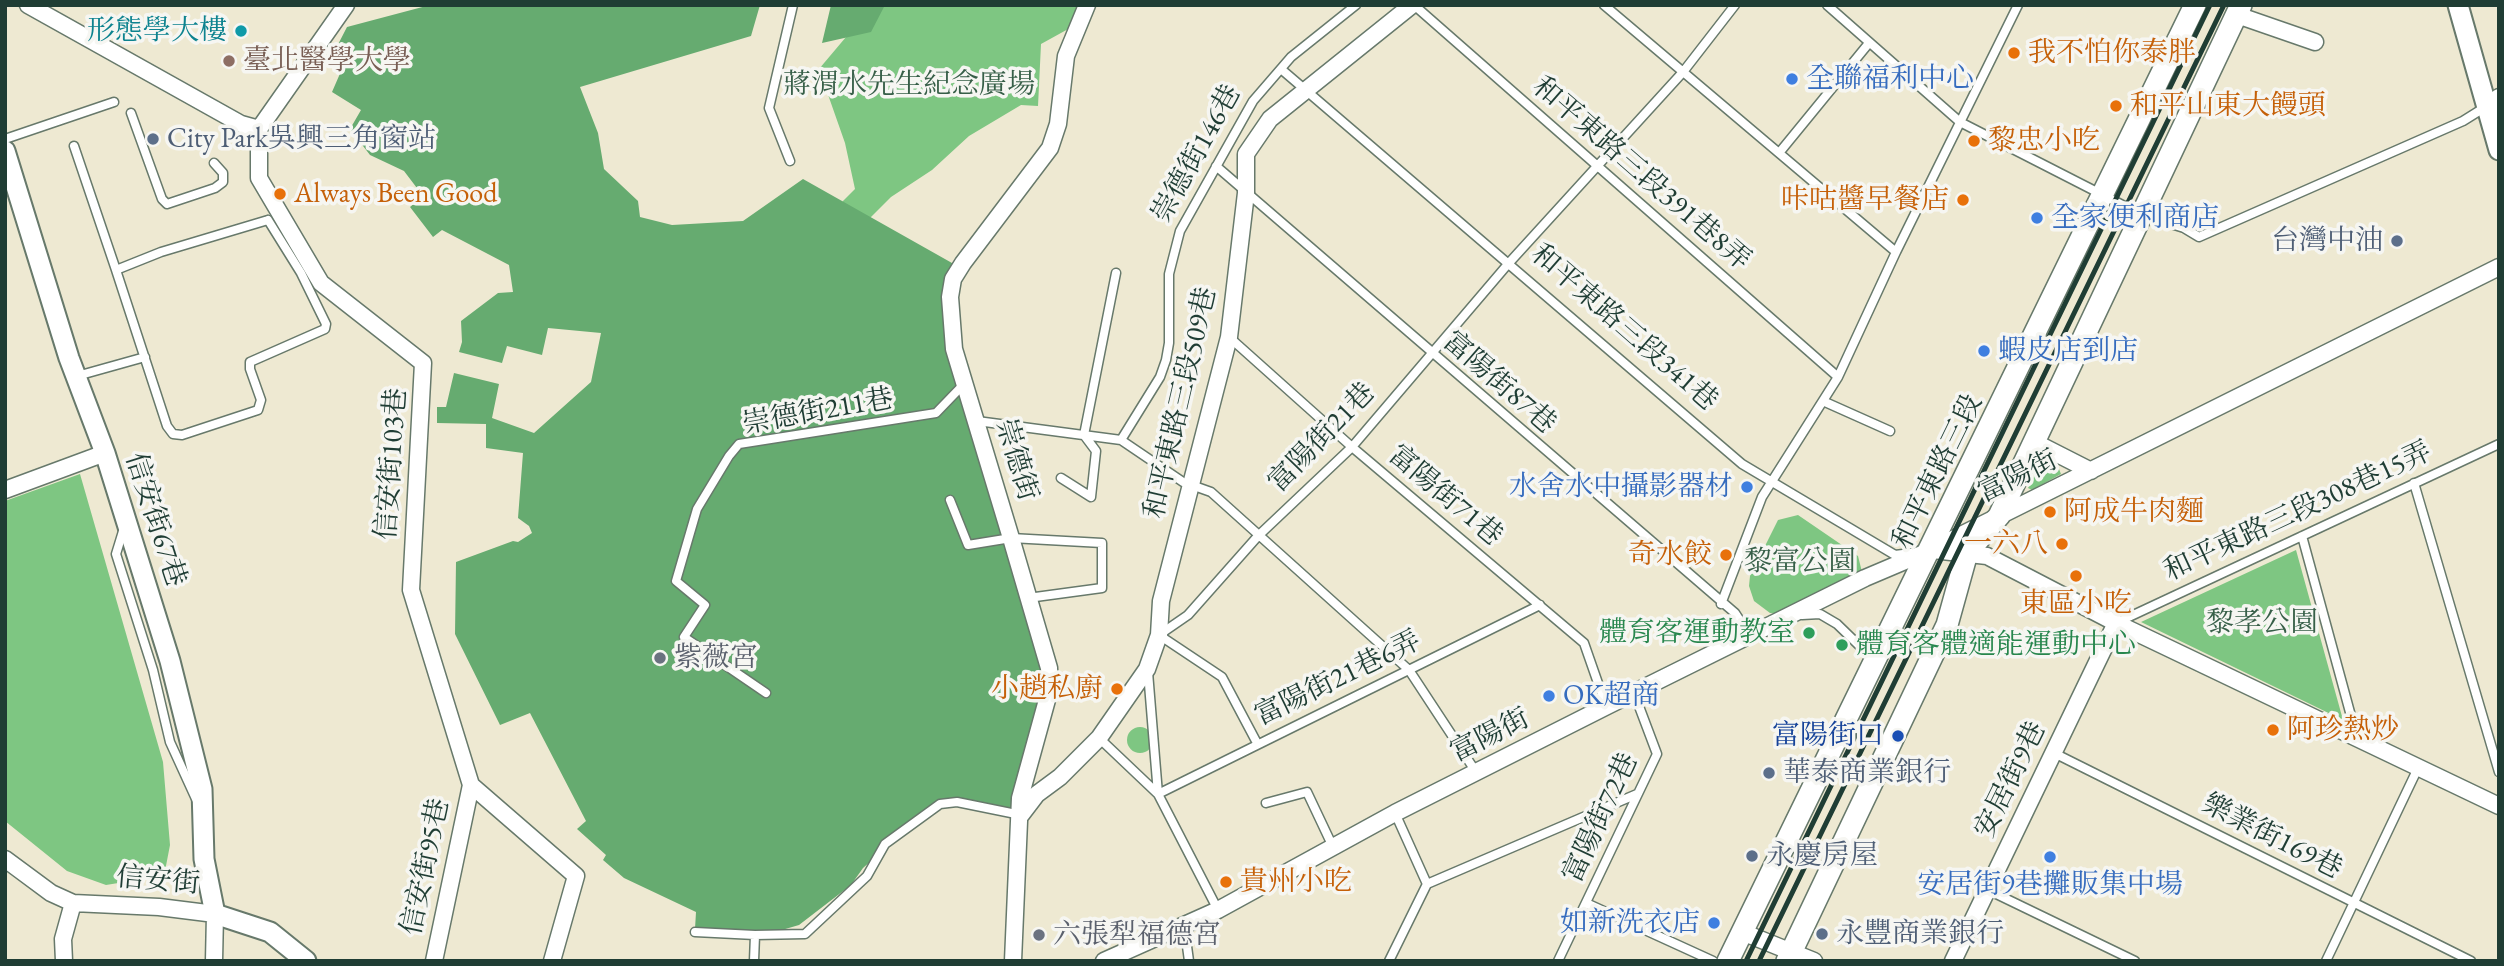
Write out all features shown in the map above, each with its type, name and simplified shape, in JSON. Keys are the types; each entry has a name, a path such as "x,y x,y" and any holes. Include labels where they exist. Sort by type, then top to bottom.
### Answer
{"main road":[{"name":"和平東路三段","path":"1728,961 2195,5"},
{"path":"1790,955 1947,625 1968,553 1999,516 2239,10"}],"street":[{"path":"28,5 241,124 259,128 346,5"},
{"name":"崇德街","path":"1013,961 1020,798 1051,689 1048,668 1011,538 954,349 950,318 953,279 1010,198 1050,148 1058,124 1066,56 1087,5"},
{"name":"和平東路三段509巷","path":"1159,635 1161,601 1229,337 1246,192 1246,154 1270,119 1413,5"},
{"path":"2458,5 2493,101 2499,150"},
{"path":"2239,10 2315,42"},
{"name":"信安街103巷","path":"259,128 259,178 321,283 423,363 418,485 410,577 471,785"},
{"name":"信安街67巷","path":"5,151 170,661 202,789 204,859 215,914"},
{"name":"富陽街","path":"1104,961 1217,910 1395,813 1607,706 1865,578 1931,550 2499,267"},
{"name":"富陽街","path":"2034,442 2091,471"},
{"path":"5,490 104,453"},
{"name":"和平東路三段341巷","path":"1931,550 1987,556 2116,623 2499,806"},
{"name":"安居街9巷","path":"1953,961 2116,623"},
{"path":"1021,815 1037,794 1060,777 1099,738 1147,669 1159,635"},
{"path":"471,785 576,876 552,961"},
{"name":"信安街95巷","path":"434,961 471,785"},
{"name":"信安街","path":"5,859 51,893 73,903 159,907 215,914 271,932 306,961"},
{"path":"64,961 63,939 73,903"},
{"path":"214,961 215,914"},
{"path":"1741,932 1790,955 1814,961"}],"lane":[{"path":"790,161 769,108 793,5"},
{"name":"崇德街146巷","path":"1121,440 1160,377 1166,360 1169,343 1169,274 1177,242 1216,166 1253,101 1291,57 1356,5"},
{"name":"和平東路三段391巷8弄","path":"1413,5 1838,377"},
{"path":"1604,5 1896,252"},
{"name":"富陽街21巷","path":"1159,635 1188,615 1258,536 1352,447 1508,264 1683,72 1735,5"},
{"path":"1827,5 1960,122 2142,215 2184,228 2199,237 2463,121 2493,101"},
{"path":"1721,604 1762,497 1825,402 2018,5"},
{"path":"1779,153 1869,43"},
{"name":"和平東路三段341巷","path":"1281,69 1742,464 1895,555 1931,550"},
{"path":"5,139 114,102"},
{"path":"131,113 162,199 167,204 215,188 223,182 223,173 214,163"},
{"path":"74,146 167,426 173,434 182,435 258,410 261,400 250,362 256,356 322,333 326,324 301,273 268,220 161,252 116,270"},
{"name":"富陽街87巷","path":"1216,166 1430,354 1721,604 1735,613 1750,636"},
{"path":"1061,478 1091,497 1096,451 1084,435 1116,273"},
{"name":"富陽街71巷","path":"1229,337 1352,447 1584,643 1607,706"},
{"path":"76,376 145,357"},
{"name":"崇德街211巷","path":"766,693 684,637 705,605 676,581 697,509 729,456 739,444 936,413 964,384"},
{"path":"1825,402 1890,431"},
{"path":"977,421 1121,440 1190,485 1212,492 1409,670 1476,772"},
{"name":"和平東路三段308巷15弄","path":"2116,623 2499,444"},
{"path":"2414,483 2499,772"},
{"path":"950,500 968,545 1011,538 1102,543 1102,588 1028,598"},
{"path":"2302,536 2357,738"},
{"name":"富陽街21巷6弄","path":"1158,794 1540,605"},
{"path":"1795,615 1820,614 1837,624 1876,662"},
{"path":"1159,635 1222,677 1257,743"},
{"path":"1147,669 1158,794"},
{"name":"富陽街72巷","path":"1559,961 1657,754 1634,693"},
{"path":"1099,738 1158,794 1217,910"},
{"name":"樂業街169巷","path":"2053,752 2354,905 2471,961"},
{"path":"2326,961 2418,768"},
{"path":"1266,803 1307,792 1333,847"},
{"path":"1389,961 1427,884 1637,794"},
{"path":"695,932 805,934 867,876 885,844 940,804 957,802 1021,815"},
{"path":"1395,813 1427,884"},
{"path":"1988,890 2135,961"},
{"path":"1586,903 1713,961"},
{"path":"1184,924 1189,961"},
{"path":"754,961 755,935"}],"green space":[{"path":"430,5 760,5 751,36 580,87 598,133 604,169 638,201 640,217 672,225 743,221 803,179 952,263 951,352 1047,688 1018,809 938,802 863,868 851,885 799,925 775,932 695,929 696,912 624,878 603,860 606,855 577,829 586,821 530,713 500,725 455,634 456,562 513,541 518,542 532,533 529,526 518,518 523,453 486,448 486,424 437,423 437,407 446,407 454,373 499,384 492,418 534,433 591,382 601,333 548,328 542,355 507,346 502,363 459,352 462,342 461,321 498,293 513,292 509,265 442,230 433,237 410,207 423,196 404,171 370,155 350,129 361,110 332,92 342,69 329,62 347,27"},
{"path":"831,5 885,5 871,32 822,43"},
{"name":"蔣渭水先生紀念廣場","path":"873,5 1077,5 1070,28 1041,44 1038,106 1021,105 969,136 932,170 891,197 857,231 825,219 855,189 845,143 819,69"},
{"path":"2043,459 2059,469 2061,474 2032,490 2028,488"},
{"path":"80,474 163,762 170,845 165,871 149,878 106,885 67,871 5,821 5,501"},
{"name":"黎富公園","path":"1798,515 1858,556 1862,572 1779,614 1770,613 1754,601 1749,586 1750,576 1778,520"},
{"name":"黎孝公園","path":"2296,550 2343,720 2141,622"},
{"path":"1140,727 1149,731 1153,740 1149,749 1140,753 1131,749 1127,740 1131,731"}],"railway":[{"path":"1746,961 2210,5"},
{"path":"1759,961 2224,5"}],"place":[{"name":"形態學大樓","path":"241,31"},
{"name":"我不怕你泰胖","path":"2014,53"},
{"name":"臺北醫學大學","path":"229,61"},
{"name":"全聯福利中心","path":"1792,79"},
{"name":"和平山東大饅頭","path":"2116,106"},
{"name":"City Park吳興三角窗站","path":"153,139"},
{"name":"黎忠小吃","path":"1974,141"},
{"name":"Always Been Good","path":"280,194"},
{"name":"咔咕醬早餐店","path":"1963,200"},
{"name":"全家便利商店","path":"2037,218"},
{"name":"台灣中油","path":"2397,241"},
{"name":"蝦皮店到店","path":"1984,351"},
{"name":"水舍水中攝影器材","path":"1747,487"},
{"name":"阿成牛肉麵","path":"2050,512"},
{"name":"一六八","path":"2062,544"},
{"name":"奇水餃","path":"1726,555"},
{"name":"東區小吃","path":"2076,576"},
{"name":"體育客運動教室","path":"1809,633"},
{"name":"體育客體適能運動中心","path":"1842,645"},
{"name":"紫薇宮","path":"660,658"},
{"name":"小趙私廚","path":"1117,689"},
{"name":"OK超商","path":"1549,696"},
{"name":"阿珍熱炒","path":"2273,730"},
{"name":"富陽街口","path":"1898,736"},
{"name":"華泰商業銀行","path":"1769,773"},
{"name":"永慶房屋","path":"1752,856"},
{"name":"安居街9巷攤販集中場","path":"2050,857"},
{"name":"貴州小吃","path":"1226,882"},
{"name":"如新洗衣店","path":"1714,923"},
{"name":"永豐商業銀行","path":"1822,934"},
{"name":"六張犁福德宮","path":"1039,935"}]}
